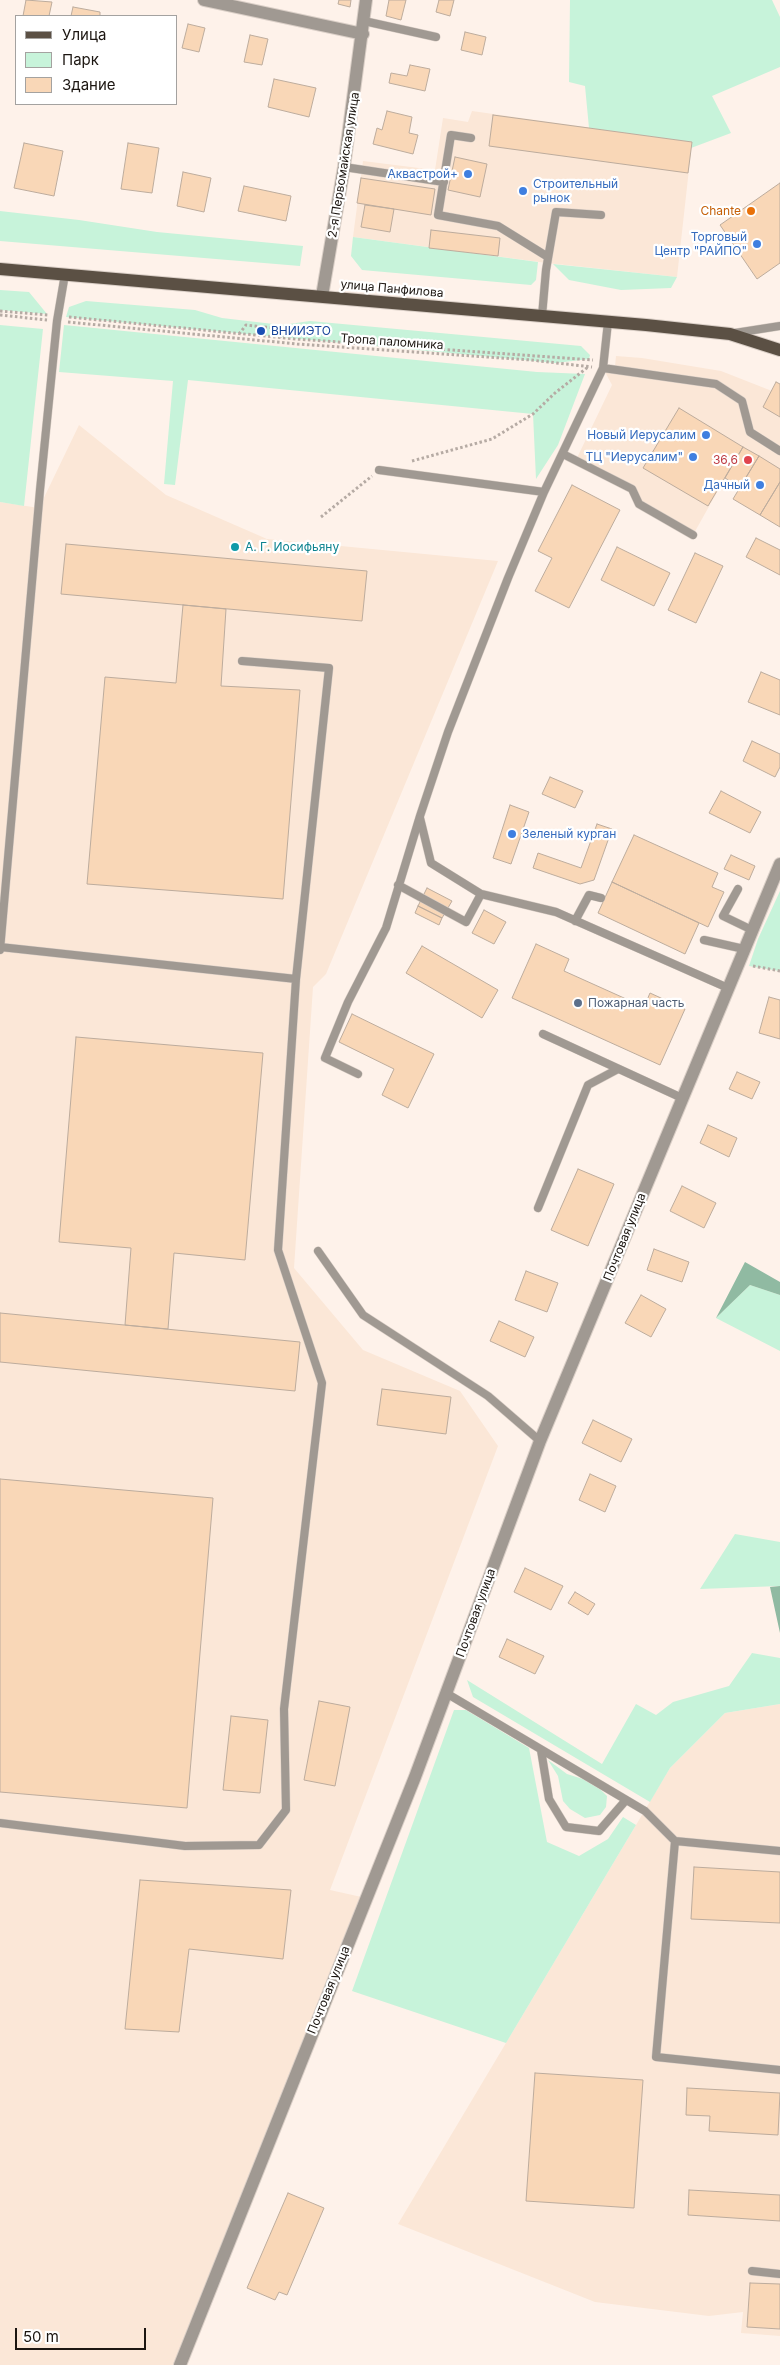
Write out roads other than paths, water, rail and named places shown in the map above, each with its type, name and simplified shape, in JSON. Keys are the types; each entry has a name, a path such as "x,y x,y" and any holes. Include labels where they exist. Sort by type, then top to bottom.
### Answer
{"main road":[{"name":"улица Панфилова","path":"0,268 730,334 780,350"}],"street":[{"path":"204,0 363,34"},
{"name":"2-я Первомайская улица","path":"322,296 344,167 366,0"},
{"name":"Почтовая улица","path":"180,2365 415,1777 540,1441 780,864"}],"lane":[{"path":"364,21 436,37"},
{"path":"471,138 451,136 438,215 498,226 548,257"},
{"path":"344,167 444,182"},
{"path":"542,316 548,257 556,212 600,215"},
{"path":"64,274 39,499 0,948 296,979"},
{"path":"358,1074 325,1058 348,1002 386,928 448,732 544,492 604,364 608,322"},
{"path":"730,334 780,326"},
{"path":"604,364 716,384 742,401 750,432 780,451"},
{"path":"563,454 632,489 639,504 693,535"},
{"path":"379,470 544,492"},
{"path":"0,1822 185,1846 259,1846 286,1810 284,1709 322,1383 278,1250 296,979 330,668 242,661"},
{"path":"420,816 431,863 481,894 556,912 728,988"},
{"path":"398,886 466,922 481,894"},
{"path":"738,889 723,916 752,930"},
{"path":"575,920 589,895 601,898"},
{"path":"704,940 744,949"},
{"path":"543,1034 682,1098"},
{"path":"538,1208 588,1085 618,1069"},
{"path":"318,1251 363,1315 488,1396 540,1441"},
{"path":"446,1693 645,1811 675,1841 780,1851"},
{"path":"541,1750 548,1799 566,1827 600,1831 626,1800"},
{"path":"675,1841 656,2057 780,2070"},
{"path":"752,2271 780,2274"}],"place":[{"name":"Аквастрой+","path":"468,174"},
{"name":"Строительный рынок","path":"523,191"},
{"name":"Chante","path":"751,211"},
{"name":"Торговый Центр \"РАЙПО\"","path":"757,244"},
{"name":"ВНИИЭТО","path":"261,331"},
{"name":"Новый Иерусалим","path":"706,435"},
{"name":"ТЦ \"Иерусалим\"","path":"693,457"},
{"name":"36,6","path":"748,460"},
{"name":"Дачный","path":"760,485"},
{"name":"А. Г. Иосифьяну","path":"235,547"},
{"name":"Зеленый курган","path":"512,834"},
{"name":"Пожарная часть","path":"578,1003"}]}
